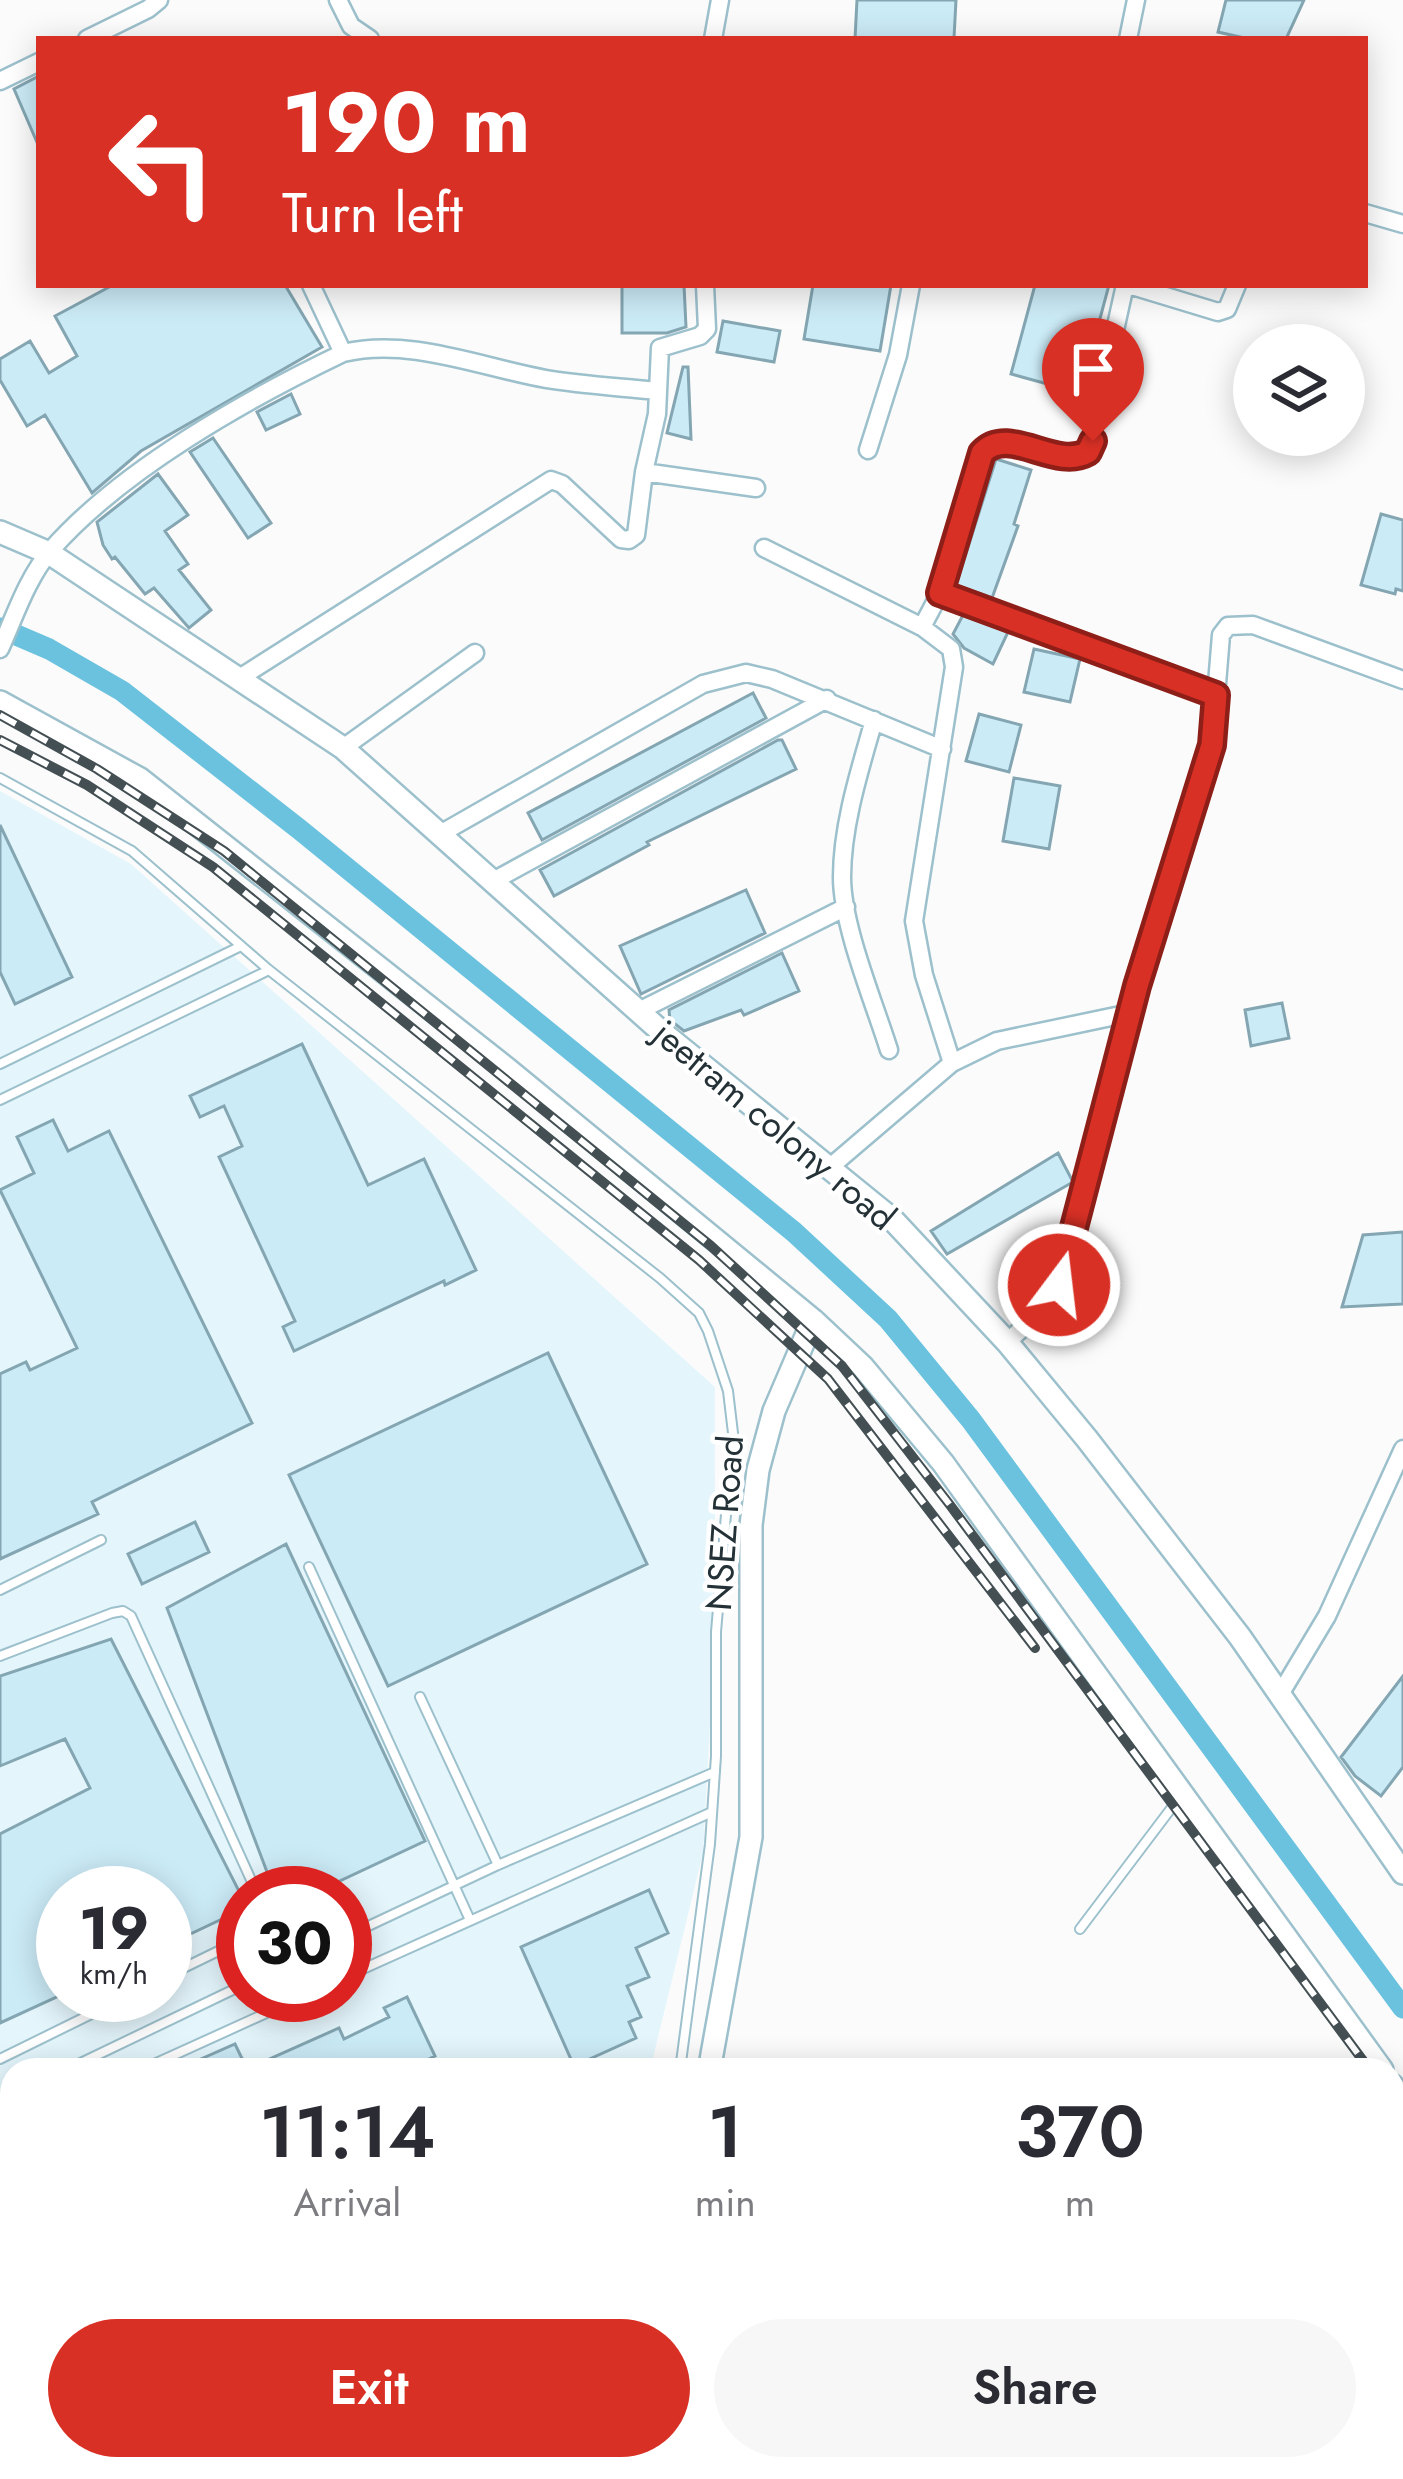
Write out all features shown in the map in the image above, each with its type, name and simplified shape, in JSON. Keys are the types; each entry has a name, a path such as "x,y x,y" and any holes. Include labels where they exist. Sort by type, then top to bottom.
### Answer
{"street":[{"path":"93,36 159,0"},
{"path":"338,0 351,26 366,36"},
{"path":"714,36 720,0"},
{"path":"1129,36 1136,0"},
{"path":"0,81 36,63"},
{"path":"1368,214 1403,224"},
{"path":"311,288 343,353"},
{"path":"241,677 551,480 562,484 621,539 636,535 657,414 660,348 707,329 705,288"},
{"path":"868,450 898,355 910,288"},
{"path":"922,627 940,593 982,453 989,445 1002,442 1066,458 1088,452 1126,288"},
{"path":"1136,288 1209,312 1227,309 1237,288"},
{"path":"0,649 30,581 49,553 85,517 164,455 343,353 366,348 424,352 547,379 657,391"},
{"path":"644,472 755,488"},
{"name":"jeetram colony road","path":"0,532 49,553 343,748 639,1011 892,1220 1007,1342 1172,1549 1403,1872"},
{"path":"764,548 922,627 951,649 954,667 914,921 924,975 952,1063"},
{"path":"940,593 1216,695"},
{"path":"1007,1342 1045,1308 1059,1285 1130,1013 1212,745 1221,635 1228,626 1240,623 1403,680"},
{"path":"343,748 476,653"},
{"path":"440,834 703,684 746,673 797,686 942,749"},
{"path":"493,881 827,699"},
{"path":"0,702 140,779 506,1068 863,1366 943,1462 1373,2058"},
{"path":"874,720 857,777 842,876 846,907 889,1050"},
{"path":"639,1011 846,907"},
{"path":"829,1168 952,1063 997,1041 1130,1013"},
{"path":"711,2058 751,1838 751,1526 758,1470 774,1411 813,1320"},
{"path":"1279,1696 1327,1616 1403,1449"}],"lane":[{"name":"NSEZ Road","path":"0,778 131,851 269,970 699,1313 728,1391 733,1433 716,1632 712,1812 681,2058"},
{"path":"0,1064 242,946"},
{"path":"0,1100 269,970"},
{"path":"0,1590 101,1540"},
{"path":"309,1567 470,1920"},
{"path":"0,1656 112,1612 131,1616 245,1866"},
{"path":"420,1697 498,1865"},
{"path":"372,1924 715,1772"},
{"path":"1080,1929 1183,1792"},
{"path":"372,1965 712,1812"},
{"path":"91,2058 216,1998"},
{"path":"2,2058 75,2022"},
{"path":"167,2058 247,2022"}],"shaded area":[{"path":"0,791 131,864 715,1387 715,1633 703,1853 653,2058 0,2058"}],"building":[{"path":"857,0 956,0 954,36 855,36"},
{"path":"1226,0 1304,0 1287,36 1218,32"},
{"path":"36,78 36,140 14,89"},
{"path":"107,288 287,288 322,347 141,451 92,493 45,415 27,426 0,380 0,359 30,341 49,373 77,356 55,316"},
{"path":"622,288 684,288 686,327 667,333 622,333"},
{"path":"812,288 890,288 880,351 804,339"},
{"path":"1034,288 1108,288 1080,393 1011,374"},
{"path":"723,321 780,331 774,362 717,352"},
{"path":"683,367 688,367 691,439 667,433"},
{"path":"291,394 300,414 266,430 257,412"},
{"path":"213,438 271,523 248,538 190,452"},
{"path":"996,459 1031,470 1014,524 1018,526 992,598 956,585"},
{"path":"158,474 188,515 165,531 188,564 179,570 211,610 189,628 154,588 145,594 112,559 97,522"},
{"path":"1381,514 1403,520 1403,591 1396,589 1395,594 1361,585"},
{"path":"963,615 1008,632 993,664 964,648 953,634"},
{"path":"1034,649 1080,659 1070,702 1024,692"},
{"path":"753,693 766,718 542,840 528,813"},
{"path":"979,714 1021,725 1009,772 966,761"},
{"path":"778,740 796,769 647,842 649,845 554,896 540,870"},
{"path":"1014,778 1060,786 1049,849 1003,841"},
{"path":"0,825 72,977 15,1004 0,972"},
{"path":"746,890 765,933 641,994 620,946"},
{"path":"782,953 799,991 744,1015 741,1010 684,1031 670,1020 669,1010"},
{"path":"1282,1003 1289,1038 1251,1046 1245,1010"},
{"path":"302,1044 368,1185 424,1159 476,1270 294,1351 283,1327 295,1321 219,1157 242,1146 224,1106 200,1117 190,1096"},
{"path":"53,1120 68,1151 109,1131 252,1423 92,1502 98,1514 0,1559 0,1374 26,1362 30,1370 77,1348 0,1190 34,1173 17,1137"},
{"path":"1058,1153 1073,1182 947,1254 931,1231"},
{"path":"1403,1232 1403,1304 1342,1307 1363,1235"},
{"path":"548,1353 647,1564 388,1686 289,1475"},
{"path":"195,1522 209,1552 142,1584 128,1554"},
{"path":"286,1544 425,1841 372,1866 265,1866 167,1608"},
{"path":"111,1639 226,1866 216,1866 216,1922 192,1933 192,1866 36,1866 36,2006 0,2023 0,1834 90,1788 65,1739 0,1766 0,1676"},
{"path":"1403,1676 1403,1767 1381,1796 1355,1776 1341,1757"},
{"path":"649,1890 668,1933 636,1948 649,1977 627,1986 641,2017 629,2022 636,2038 592,2058 570,2058 521,1947"},
{"path":"407,1997 435,2056 272,2058 339,2028 344,2039 389,2017 384,2008"},
{"path":"235,2044 242,2058 203,2058"}],"waterway":[{"path":"0,628 49,649 122,691 794,1232 888,1319 971,1420 1403,2008"}],"railway":[{"path":"0,715 97,769 224,851 711,1246 842,1366 1361,2058"},
{"path":"0,740 87,785 213,867 699,1260 828,1379 1035,1648"}],"route":[{"path":"1059,1285 1137,986 1212,745 1216,695 940,593 982,453 989,445 1002,442 1079,458 1093,441"}]}
